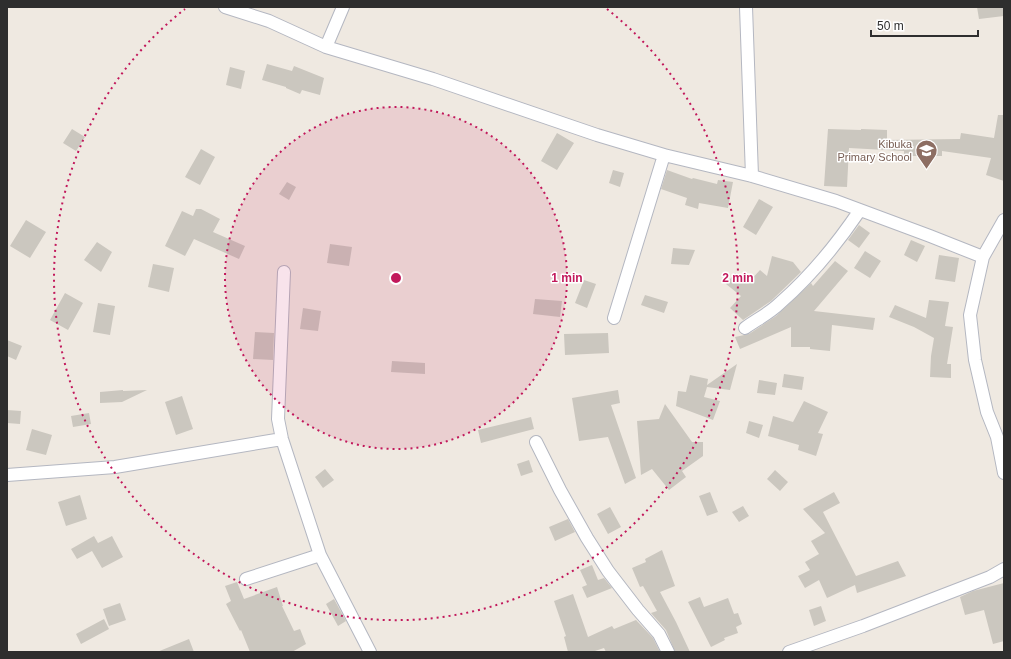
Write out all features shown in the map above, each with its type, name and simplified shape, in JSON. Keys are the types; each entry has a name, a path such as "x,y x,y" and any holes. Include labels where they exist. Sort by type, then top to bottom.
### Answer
{"street":[{"path":"225,7 269,21 326,47 433,78 597,135 664,155 752,176 836,201 983,257"},
{"path":"326,47 343,7"},
{"path":"746,7 752,176"},
{"path":"614,318 664,155"},
{"path":"745,328 779,304 839,240 860,210"},
{"path":"1004,220 983,257 970,315 973,346 987,412 997,437 1004,473"},
{"path":"284,272 278,418 282,439 320,555 368,651"},
{"path":"7,475 115,467 282,439"},
{"path":"536,442 560,490 587,538 608,571 638,610 659,634 668,652"},
{"path":"246,579 320,555"},
{"path":"789,652 863,626 990,577 1004,569"}],"building":[{"path":"977,7 1004,7 1004,16 979,19"},
{"path":"267,64 292,71 294,66 324,78 320,95 302,90 300,94 286,87 262,80"},
{"path":"230,67 245,71 241,89 226,85"},
{"path":"998,115 1004,115 1004,181 986,175 991,158 942,151 942,156 904,156 904,151 849,148 847,187 824,186 828,129 887,130 887,140 960,139 961,133 994,138"},
{"path":"72,129 85,137 76,151 63,143"},
{"path":"557,133 574,143 557,170 541,161"},
{"path":"201,149 215,157 200,185 185,177"},
{"path":"613,170 624,173 620,187 609,183"},
{"path":"667,170 692,179 717,184 718,180 733,182 728,208 699,203 698,209 685,205 687,198 661,189"},
{"path":"287,182 296,187 289,200 279,194"},
{"path":"759,199 773,207 756,235 743,227"},
{"path":"196,209 201,209 220,219 213,232 245,246 239,259 194,239 185,256 165,246 182,211 193,216"},
{"path":"26,220 46,232 30,258 10,246"},
{"path":"859,225 870,233 859,248 848,240"},
{"path":"911,240 925,246 917,262 904,255"},
{"path":"97,242 112,252 101,272 84,260"},
{"path":"330,244 352,247 349,266 327,263"},
{"path":"673,248 695,250 689,265 671,264"},
{"path":"865,251 881,261 870,278 854,268"},
{"path":"939,255 959,258 955,282 935,279"},
{"path":"772,256 793,262 801,272 771,301 743,320 730,308 741,296 726,284 735,273 748,283 760,270 767,276"},
{"path":"835,261 848,271 814,311 875,318 873,330 832,325 830,351 810,349 810,347 791,347 791,327 740,349 735,337 749,334 776,316 811,283 813,286"},
{"path":"153,264 174,268 169,292 148,287"},
{"path":"584,280 596,284 587,308 575,303"},
{"path":"65,293 83,303 68,330 50,320"},
{"path":"645,295 668,302 664,313 641,305"},
{"path":"535,299 562,301 560,317 533,314"},
{"path":"929,300 949,302 945,326 953,327 947,364 951,364 951,378 930,377 934,338 914,327 889,317 895,305 926,318"},
{"path":"98,303 115,306 110,335 93,332"},
{"path":"303,308 321,311 318,331 300,329"},
{"path":"255,332 274,333 273,360 253,359"},
{"path":"608,333 609,353 565,355 564,334"},
{"path":"7,340 22,346 16,360 7,356"},
{"path":"392,361 425,363 425,374 391,372"},
{"path":"737,364 730,390 707,387 704,397 720,401 713,420 676,406 678,391 686,392 690,375 708,379 707,385"},
{"path":"784,374 804,377 802,390 782,387"},
{"path":"759,380 777,383 775,395 757,393"},
{"path":"147,390 122,402 100,403 100,392"},
{"path":"618,390 620,403 611,405 636,478 625,484 608,437 579,441 572,398"},
{"path":"182,396 193,429 176,435 165,402"},
{"path":"804,401 828,412 818,433 823,434 816,456 798,450 799,445 768,436 773,416 793,422"},
{"path":"665,404 692,442 703,442 703,456 682,471 686,477 669,490 652,469 641,475 637,421 659,419"},
{"path":"7,410 21,411 20,424 7,423"},
{"path":"89,413 91,424 73,427 71,416"},
{"path":"531,417 534,429 481,443 478,430"},
{"path":"749,421 763,425 759,438 746,433"},
{"path":"32,429 52,435 46,455 26,450"},
{"path":"529,460 533,472 521,476 517,464"},
{"path":"325,469 334,480 323,488 315,477"},
{"path":"775,470 788,482 780,491 767,479"},
{"path":"710,492 718,512 707,516 699,496"},
{"path":"834,492 840,503 823,512 856,576 898,561 906,576 857,593 855,585 827,598 819,580 805,588 798,576 810,570 805,562 819,554 811,541 825,533 803,509"},
{"path":"80,495 87,519 66,526 58,502"},
{"path":"743,506 749,516 739,522 732,512"},
{"path":"610,507 621,527 608,534 597,514"},
{"path":"568,519 575,532 555,541 549,527"},
{"path":"94,536 98,543 112,536 123,557 102,568 92,551 77,559 71,549"},
{"path":"662,550 675,586 660,592 690,652 675,652 666,630 651,613 657,611 643,586 640,587 632,568 646,562 645,559"},
{"path":"592,565 598,580 604,578 612,588 587,598 582,587 587,585 580,570"},
{"path":"237,582 244,599 277,587 282,606 294,631 300,629 306,644 292,652 250,652 241,630 240,631 226,604 231,601 225,586"},
{"path":"1004,583 1004,641 993,644 984,610 965,615 960,597 973,591"},
{"path":"573,594 588,637 612,626 614,629 636,620 653,638 660,652 606,652 604,648 592,652 568,652 564,637 566,636 554,601"},
{"path":"700,597 704,607 728,598 734,614 738,613 742,624 736,627 738,633 724,638 725,640 711,647 688,602"},
{"path":"334,599 346,621 338,626 326,604"},
{"path":"120,603 126,620 109,626 103,609"},
{"path":"821,606 826,621 814,626 809,610"},
{"path":"104,619 109,629 81,644 76,634"},
{"path":"189,639 194,652 157,652"}],"place":[{"name":"Kibuka Primary School","path":"927,170"}]}
